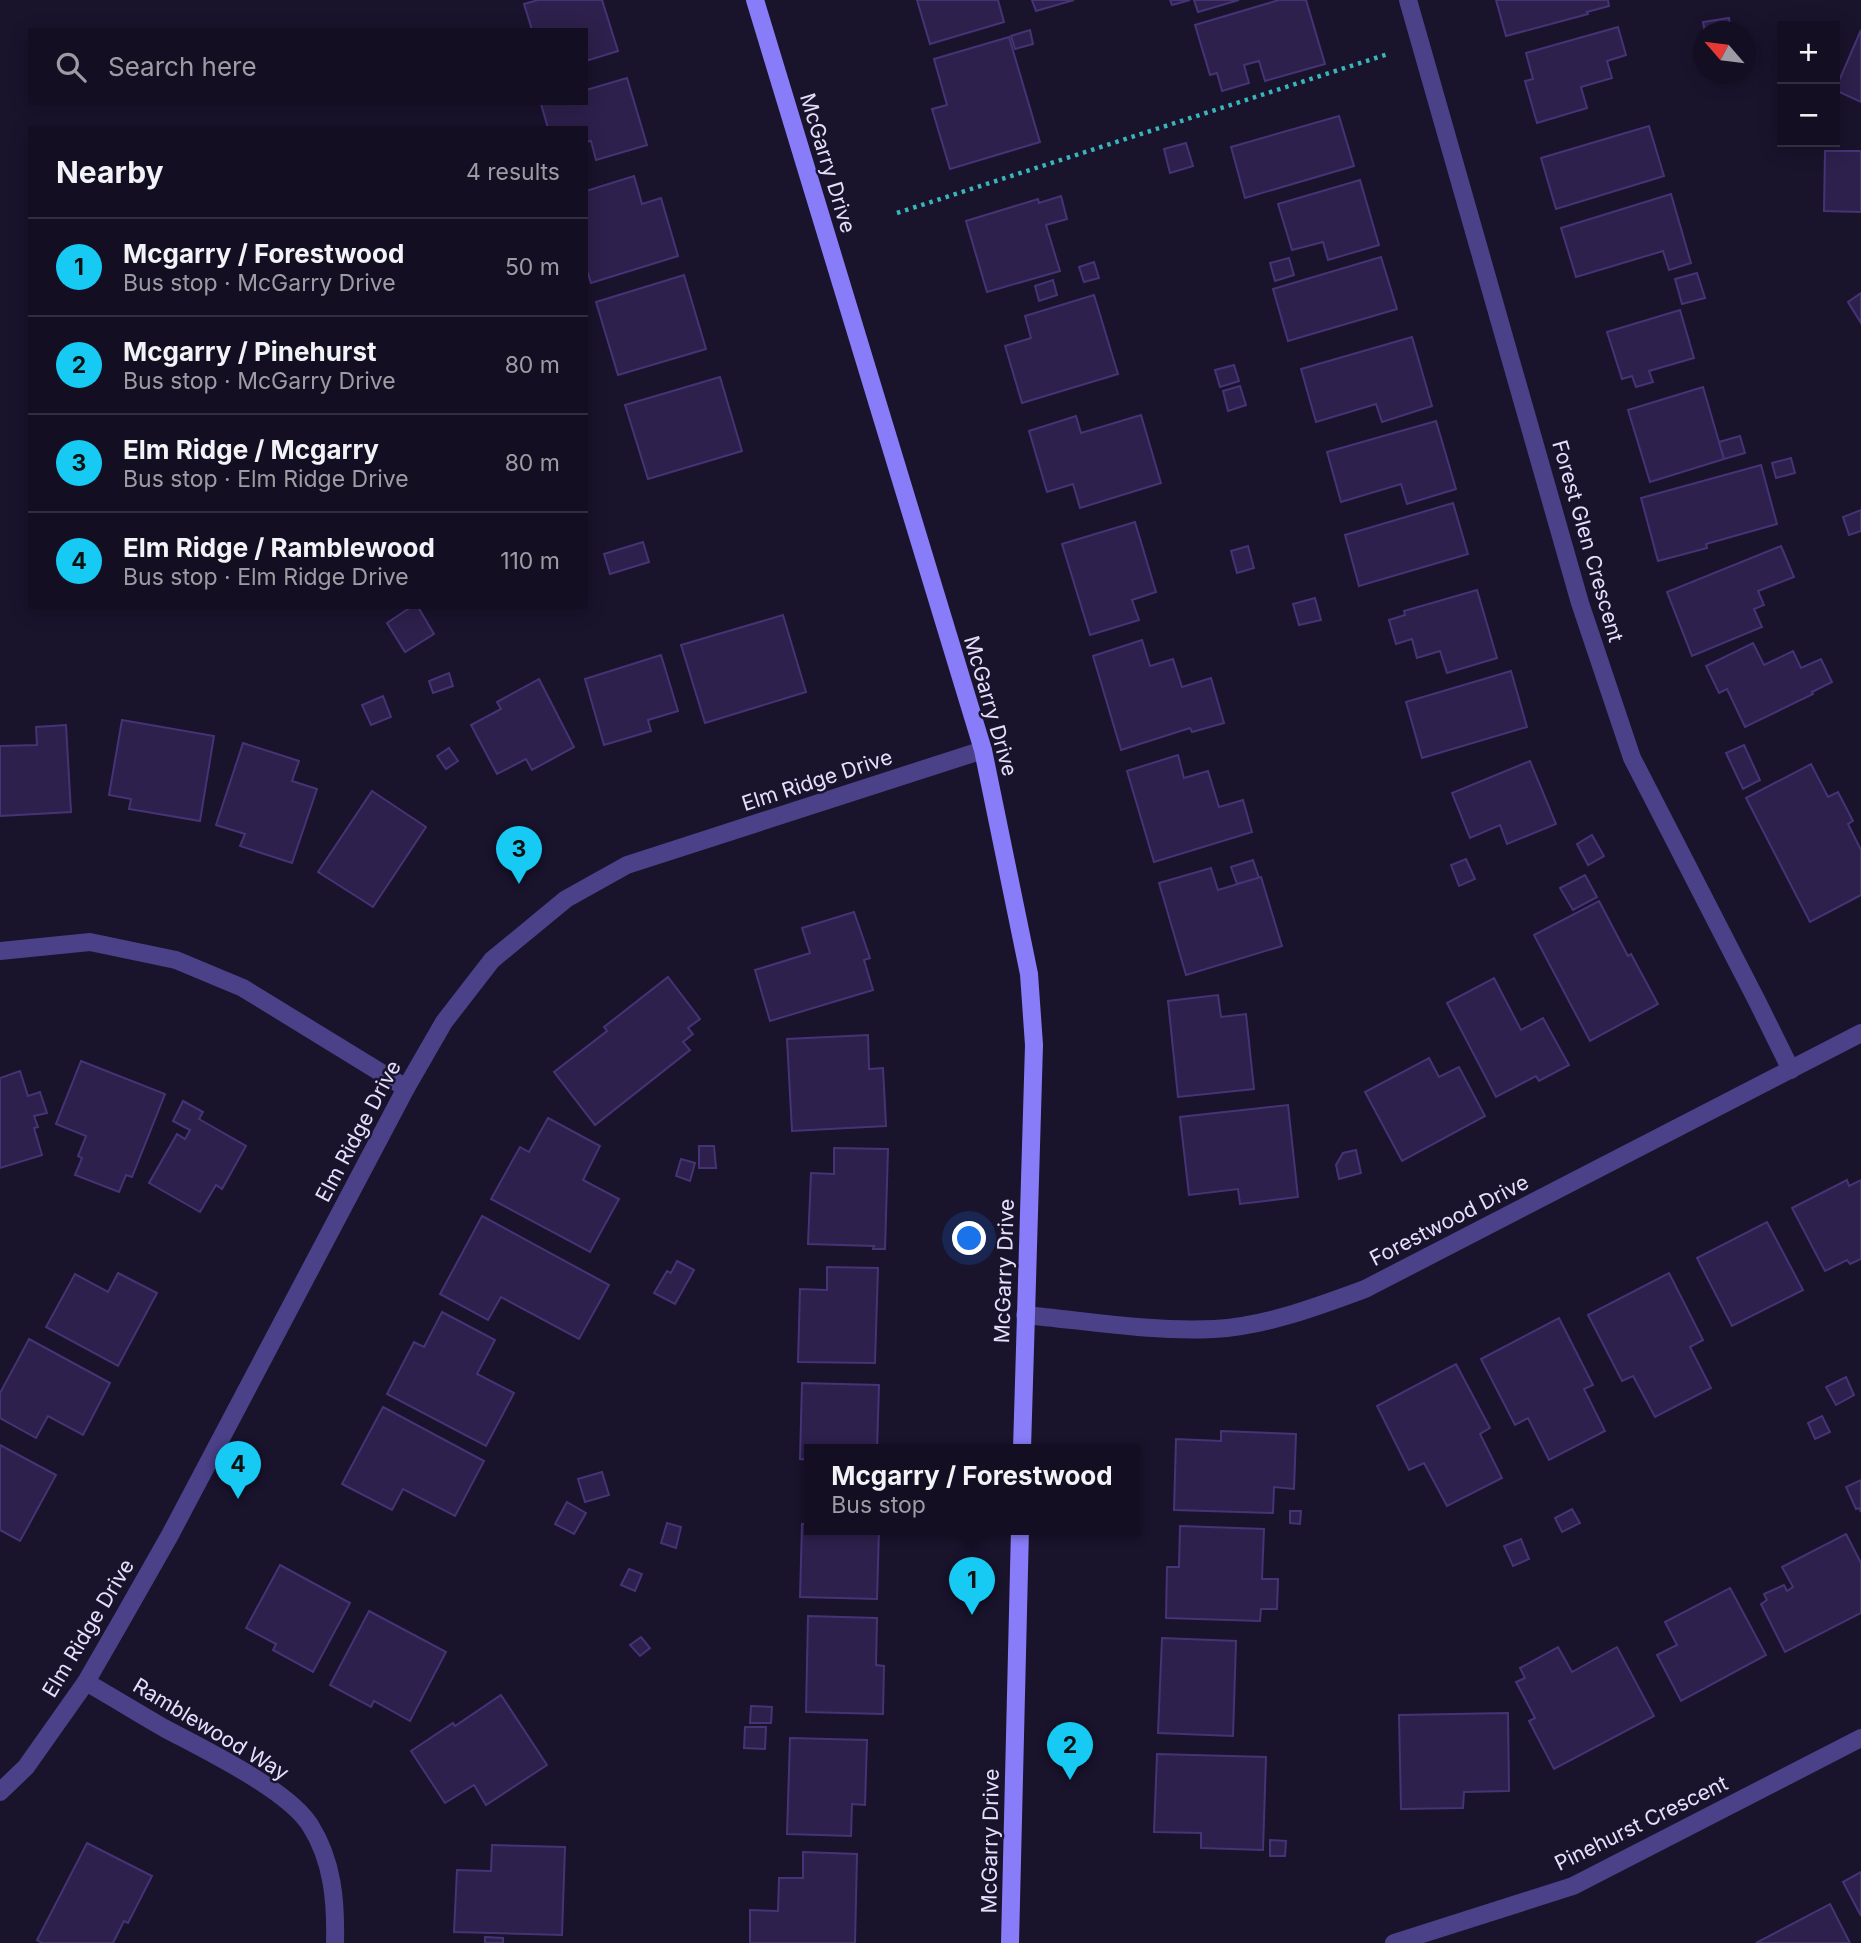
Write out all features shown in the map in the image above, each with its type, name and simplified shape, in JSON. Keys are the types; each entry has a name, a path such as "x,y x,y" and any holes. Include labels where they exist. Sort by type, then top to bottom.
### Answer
{"street":[{"name":"McGarry Drive","path":"755,0 983,750 1029,974 1034,1045 1022,1444"},
{"name":"Forest Glen Crescent","path":"1408,0 1580,603 1632,758 1791,1070"},
{"name":"Elm Ridge Drive","path":"0,1792 26,1767 86,1682 170,1535 406,1088 444,1022 492,960 566,899 627,865 983,750"},
{"path":"0,951 90,942 176,960 243,988 406,1088"},
{"name":"Forestwood Drive","path":"1025,1315 1149,1329 1216,1329 1293,1316 1365,1289 1861,1033"},
{"name":"McGarry Drive","path":"1010,1943 1020,1535"},
{"name":"Ramblewood Way","path":"86,1682 284,1798 309,1823 326,1857 336,1906 335,1943"},
{"name":"Pinehurst Crescent","path":"1394,1943 1573,1885 1861,1738"}],"path":[{"path":"897,213 1422,43"}],"building":[{"path":"538,0 602,0 618,51 588,60 588,28 531,28 524,4"},
{"path":"917,0 998,0 1004,22 930,44"},
{"path":"1032,0 1074,0 1036,11"},
{"path":"1170,0 1190,0 1172,5"},
{"path":"1194,0 1239,0 1198,12"},
{"path":"1279,0 1306,0 1325,64 1265,81 1259,61 1244,65 1249,83 1222,91 1217,73 1210,75 1195,25"},
{"path":"1496,0 1608,0 1609,6 1506,36"},
{"path":"1618,27 1626,55 1607,61 1612,78 1581,87 1587,108 1537,123 1525,81 1533,79 1526,53"},
{"path":"1030,30 1033,44 1015,49 1011,36"},
{"path":"1861,30 1861,102 1840,92 1840,78"},
{"path":"1009,37 1040,142 950,169 932,109 947,105 934,59"},
{"path":"627,78 647,145 596,160 591,141 588,142 588,126 547,126 541,105 588,105 588,89"},
{"path":"1339,116 1354,166 1245,198 1231,147"},
{"path":"1649,126 1664,176 1556,209 1541,158"},
{"path":"1186,143 1193,166 1170,173 1164,149"},
{"path":"1825,151 1861,151 1861,212 1824,211"},
{"path":"634,176 642,204 661,198 678,256 591,283 588,273 588,190"},
{"path":"1360,180 1379,245 1328,260 1323,242 1292,250 1278,204"},
{"path":"1671,194 1691,263 1669,270 1663,251 1576,277 1561,228"},
{"path":"1061,196 1067,219 1046,225 1060,271 987,292 966,221 1038,199 1039,203"},
{"path":"1381,257 1397,309 1288,341 1273,289"},
{"path":"1289,258 1294,275 1275,281 1270,263"},
{"path":"1094,262 1099,278 1084,282 1079,267"},
{"path":"1697,273 1705,298 1682,304 1675,279"},
{"path":"684,275 706,349 618,375 596,302"},
{"path":"1053,280 1057,295 1039,301 1035,286"},
{"path":"1861,293 1861,323 1848,302"},
{"path":"1094,295 1118,374 1022,403 1005,346 1031,338 1025,316"},
{"path":"1680,310 1694,358 1649,371 1653,382 1636,387 1632,376 1622,379 1607,332"},
{"path":"1412,337 1432,406 1382,422 1376,404 1316,422 1301,369"},
{"path":"1234,365 1239,381 1220,387 1215,370"},
{"path":"720,377 742,451 648,479 625,405"},
{"path":"1240,386 1246,405 1228,411 1223,391"},
{"path":"1703,387 1724,459 1650,482 1628,410"},
{"path":"1141,415 1161,483 1080,508 1073,484 1047,492 1029,431 1076,416 1081,433"},
{"path":"1436,421 1456,489 1407,504 1401,484 1341,502 1327,452"},
{"path":"1740,436 1745,453 1724,459 1719,442"},
{"path":"1791,458 1795,473 1776,478 1772,463"},
{"path":"1761,465 1777,524 1706,544 1707,548 1658,561 1641,498"},
{"path":"1453,503 1468,554 1359,586 1345,535"},
{"path":"1861,510 1861,531 1849,535 1843,517"},
{"path":"1135,522 1156,592 1132,600 1139,620 1090,635 1062,544"},
{"path":"643,542 649,562 610,574 604,554"},
{"path":"1248,546 1254,568 1237,573 1231,551"},
{"path":"1781,546 1794,577 1758,591 1764,605 1754,609 1762,627 1692,656 1667,592"},
{"path":"1477,590 1497,658 1447,673 1440,651 1417,658 1412,639 1396,644 1389,620 1405,615 1404,611"},
{"path":"1315,598 1321,620 1299,625 1293,604"},
{"path":"408,609 419,609 434,634 405,652 387,623"},
{"path":"783,615 806,692 705,723 681,645"},
{"path":"1142,640 1150,666 1173,659 1182,687 1211,678 1224,723 1192,732 1190,728 1121,750 1093,656"},
{"path":"1753,643 1764,665 1793,651 1801,668 1821,659 1832,682 1745,727 1727,689 1719,693 1706,666"},
{"path":"661,655 678,711 648,720 651,731 604,745 585,679"},
{"path":"1511,671 1527,727 1422,758 1406,702"},
{"path":"449,673 453,686 433,693 429,681"},
{"path":"539,679 574,747 532,770 526,759 497,774 471,725 501,709 497,702"},
{"path":"383,696 391,717 371,725 362,705"},
{"path":"122,720 214,736 200,821 129,809 131,799 109,795"},
{"path":"66,725 71,812 0,816 0,746 37,745 36,727"},
{"path":"243,743 299,761 292,781 317,789 292,863 240,846 245,834 216,825"},
{"path":"1744,745 1760,780 1743,789 1726,753"},
{"path":"449,748 458,761 446,769 437,756"},
{"path":"1178,755 1184,778 1208,771 1219,807 1243,800 1252,832 1154,862 1127,771"},
{"path":"1530,761 1556,824 1507,844 1500,825 1470,838 1452,793"},
{"path":"1811,764 1828,797 1838,792 1853,821 1848,824 1861,850 1861,895 1810,922 1746,798"},
{"path":"372,791 426,827 373,907 318,872"},
{"path":"1592,835 1604,856 1588,865 1577,844"},
{"path":"1466,859 1475,879 1459,886 1451,865"},
{"path":"1253,860 1259,878 1237,884 1231,867"},
{"path":"1211,868 1218,890 1261,877 1282,946 1186,975 1159,883"},
{"path":"1585,875 1597,897 1573,910 1560,888"},
{"path":"1599,901 1628,956 1631,954 1658,1004 1590,1041 1534,935"},
{"path":"854,912 870,958 864,960 873,990 770,1021 755,970 810,953 802,928"},
{"path":"668,977 700,1019 688,1028 693,1034 683,1042 690,1050 595,1125 554,1072 607,1031 604,1027"},
{"path":"1494,978 1521,1030 1543,1018 1569,1065 1539,1081 1536,1076 1496,1097 1447,1003"},
{"path":"1218,995 1221,1017 1246,1014 1254,1089 1178,1097 1168,1001"},
{"path":"868,1035 869,1069 883,1068 886,1126 792,1131 787,1039"},
{"path":"1429,1058 1439,1077 1459,1067 1485,1116 1402,1161 1365,1092"},
{"path":"81,1061 165,1094 132,1177 126,1175 119,1192 75,1175 82,1158 78,1156 86,1136 56,1124"},
{"path":"20,1071 28,1096 40,1092 47,1113 34,1116 38,1127 34,1128 42,1155 0,1168 0,1078"},
{"path":"183,1101 203,1112 199,1119 246,1146 222,1189 216,1185 200,1212 149,1183 177,1134 185,1139 190,1130 173,1121"},
{"path":"1288,1105 1298,1197 1240,1204 1238,1189 1189,1195 1180,1117"},
{"path":"548,1118 600,1146 583,1180 619,1199 590,1252 491,1199 520,1147 529,1152"},
{"path":"699,1146 714,1146 716,1168 699,1168"},
{"path":"834,1148 888,1149 885,1249 873,1249 874,1246 808,1244 811,1173 834,1174"},
{"path":"1356,1150 1361,1173 1339,1179 1336,1165 1343,1153"},
{"path":"681,1159 695,1163 690,1181 676,1176"},
{"path":"1847,1180 1849,1186 1861,1180 1861,1259 1850,1264 1847,1260 1825,1271 1792,1208"},
{"path":"482,1216 609,1285 579,1339 501,1297 488,1320 440,1294"},
{"path":"1767,1222 1803,1290 1732,1326 1697,1258"},
{"path":"677,1261 694,1270 675,1304 654,1293 667,1271 671,1273"},
{"path":"827,1267 878,1268 875,1363 798,1362 800,1289 827,1290"},
{"path":"118,1273 157,1293 118,1366 46,1327 75,1274 108,1292"},
{"path":"1669,1273 1703,1340 1690,1347 1711,1388 1655,1417 1633,1376 1622,1381 1588,1315"},
{"path":"442,1312 495,1340 477,1374 514,1393 486,1446 387,1394 414,1342 424,1347"},
{"path":"1559,1318 1593,1385 1584,1389 1605,1431 1549,1460 1528,1418 1515,1425 1481,1359"},
{"path":"29,1339 110,1383 83,1435 48,1416 36,1438 0,1418 0,1393"},
{"path":"1456,1364 1490,1428 1480,1434 1502,1478 1447,1506 1424,1463 1409,1470 1377,1406"},
{"path":"1846,1377 1854,1395 1836,1405 1826,1387"},
{"path":"802,1383 879,1385 877,1444 804,1444 804,1459 800,1459"},
{"path":"383,1407 484,1461 455,1516 403,1489 392,1510 342,1484"},
{"path":"1822,1416 1830,1432 1815,1439 1808,1423"},
{"path":"1221,1431 1296,1434 1294,1489 1274,1487 1273,1513 1174,1510 1176,1439 1221,1441"},
{"path":"0,1445 56,1475 20,1541 0,1530"},
{"path":"602,1472 609,1495 585,1502 578,1479"},
{"path":"1861,1480 1861,1512 1859,1508 1856,1509 1846,1487"},
{"path":"567,1502 586,1513 574,1534 555,1524"},
{"path":"1572,1509 1580,1523 1562,1532 1555,1518"},
{"path":"1290,1511 1301,1511 1300,1524 1290,1523"},
{"path":"667,1523 681,1527 676,1548 661,1543"},
{"path":"802,1524 804,1535 879,1535 877,1599 800,1597"},
{"path":"1180,1526 1264,1529 1262,1579 1278,1579 1277,1609 1261,1609 1260,1621 1166,1618 1167,1567 1179,1567"},
{"path":"1846,1534 1861,1563 1861,1613 1785,1652 1761,1604 1767,1600 1764,1594 1784,1585 1787,1591 1793,1587 1782,1567"},
{"path":"1521,1539 1529,1559 1513,1566 1504,1546"},
{"path":"280,1565 350,1603 313,1672 273,1650 276,1644 246,1628"},
{"path":"629,1569 642,1574 635,1591 621,1585"},
{"path":"1730,1588 1766,1655 1681,1701 1657,1655 1677,1645 1665,1622"},
{"path":"369,1611 446,1652 410,1721 374,1701 371,1707 330,1685"},
{"path":"808,1616 877,1618 876,1665 884,1666 883,1714 806,1712"},
{"path":"641,1637 650,1648 640,1656 630,1645"},
{"path":"1162,1638 1236,1641 1233,1736 1158,1733"},
{"path":"1558,1647 1572,1672 1617,1647 1654,1716 1554,1769 1529,1721 1535,1718 1516,1682 1525,1678 1520,1668"},
{"path":"501,1695 547,1765 486,1805 474,1785 445,1803 411,1751"},
{"path":"751,1706 772,1707 771,1723 750,1723"},
{"path":"1508,1713 1509,1791 1464,1792 1463,1808 1401,1809 1399,1715"},
{"path":"745,1727 766,1727 765,1749 744,1748"},
{"path":"790,1738 867,1740 865,1805 852,1804 851,1836 787,1834"},
{"path":"1157,1754 1266,1757 1263,1850 1201,1848 1201,1833 1154,1832"},
{"path":"1270,1840 1286,1841 1285,1856 1270,1856"},
{"path":"87,1843 152,1876 128,1923 124,1921 113,1943 42,1943 37,1940"},
{"path":"492,1845 565,1847 562,1935 454,1932 457,1870 491,1871"},
{"path":"803,1852 857,1854 855,1943 750,1943 750,1910 778,1911 779,1878 803,1878"},
{"path":"1861,1872 1861,1916 1843,1882"},
{"path":"1830,1904 1850,1943 1756,1943"},
{"path":"485,1937 503,1938 503,1943 485,1943"}],"place":[{"name":"Elm Ridge / Mcgarry","path":"519,884"},
{"name":"Elm Ridge / Ramblewood","path":"238,1499"},
{"name":"Mcgarry / Forestwood","path":"972,1615"},
{"name":"Mcgarry / Pinehurst","path":"1070,1780"}]}
